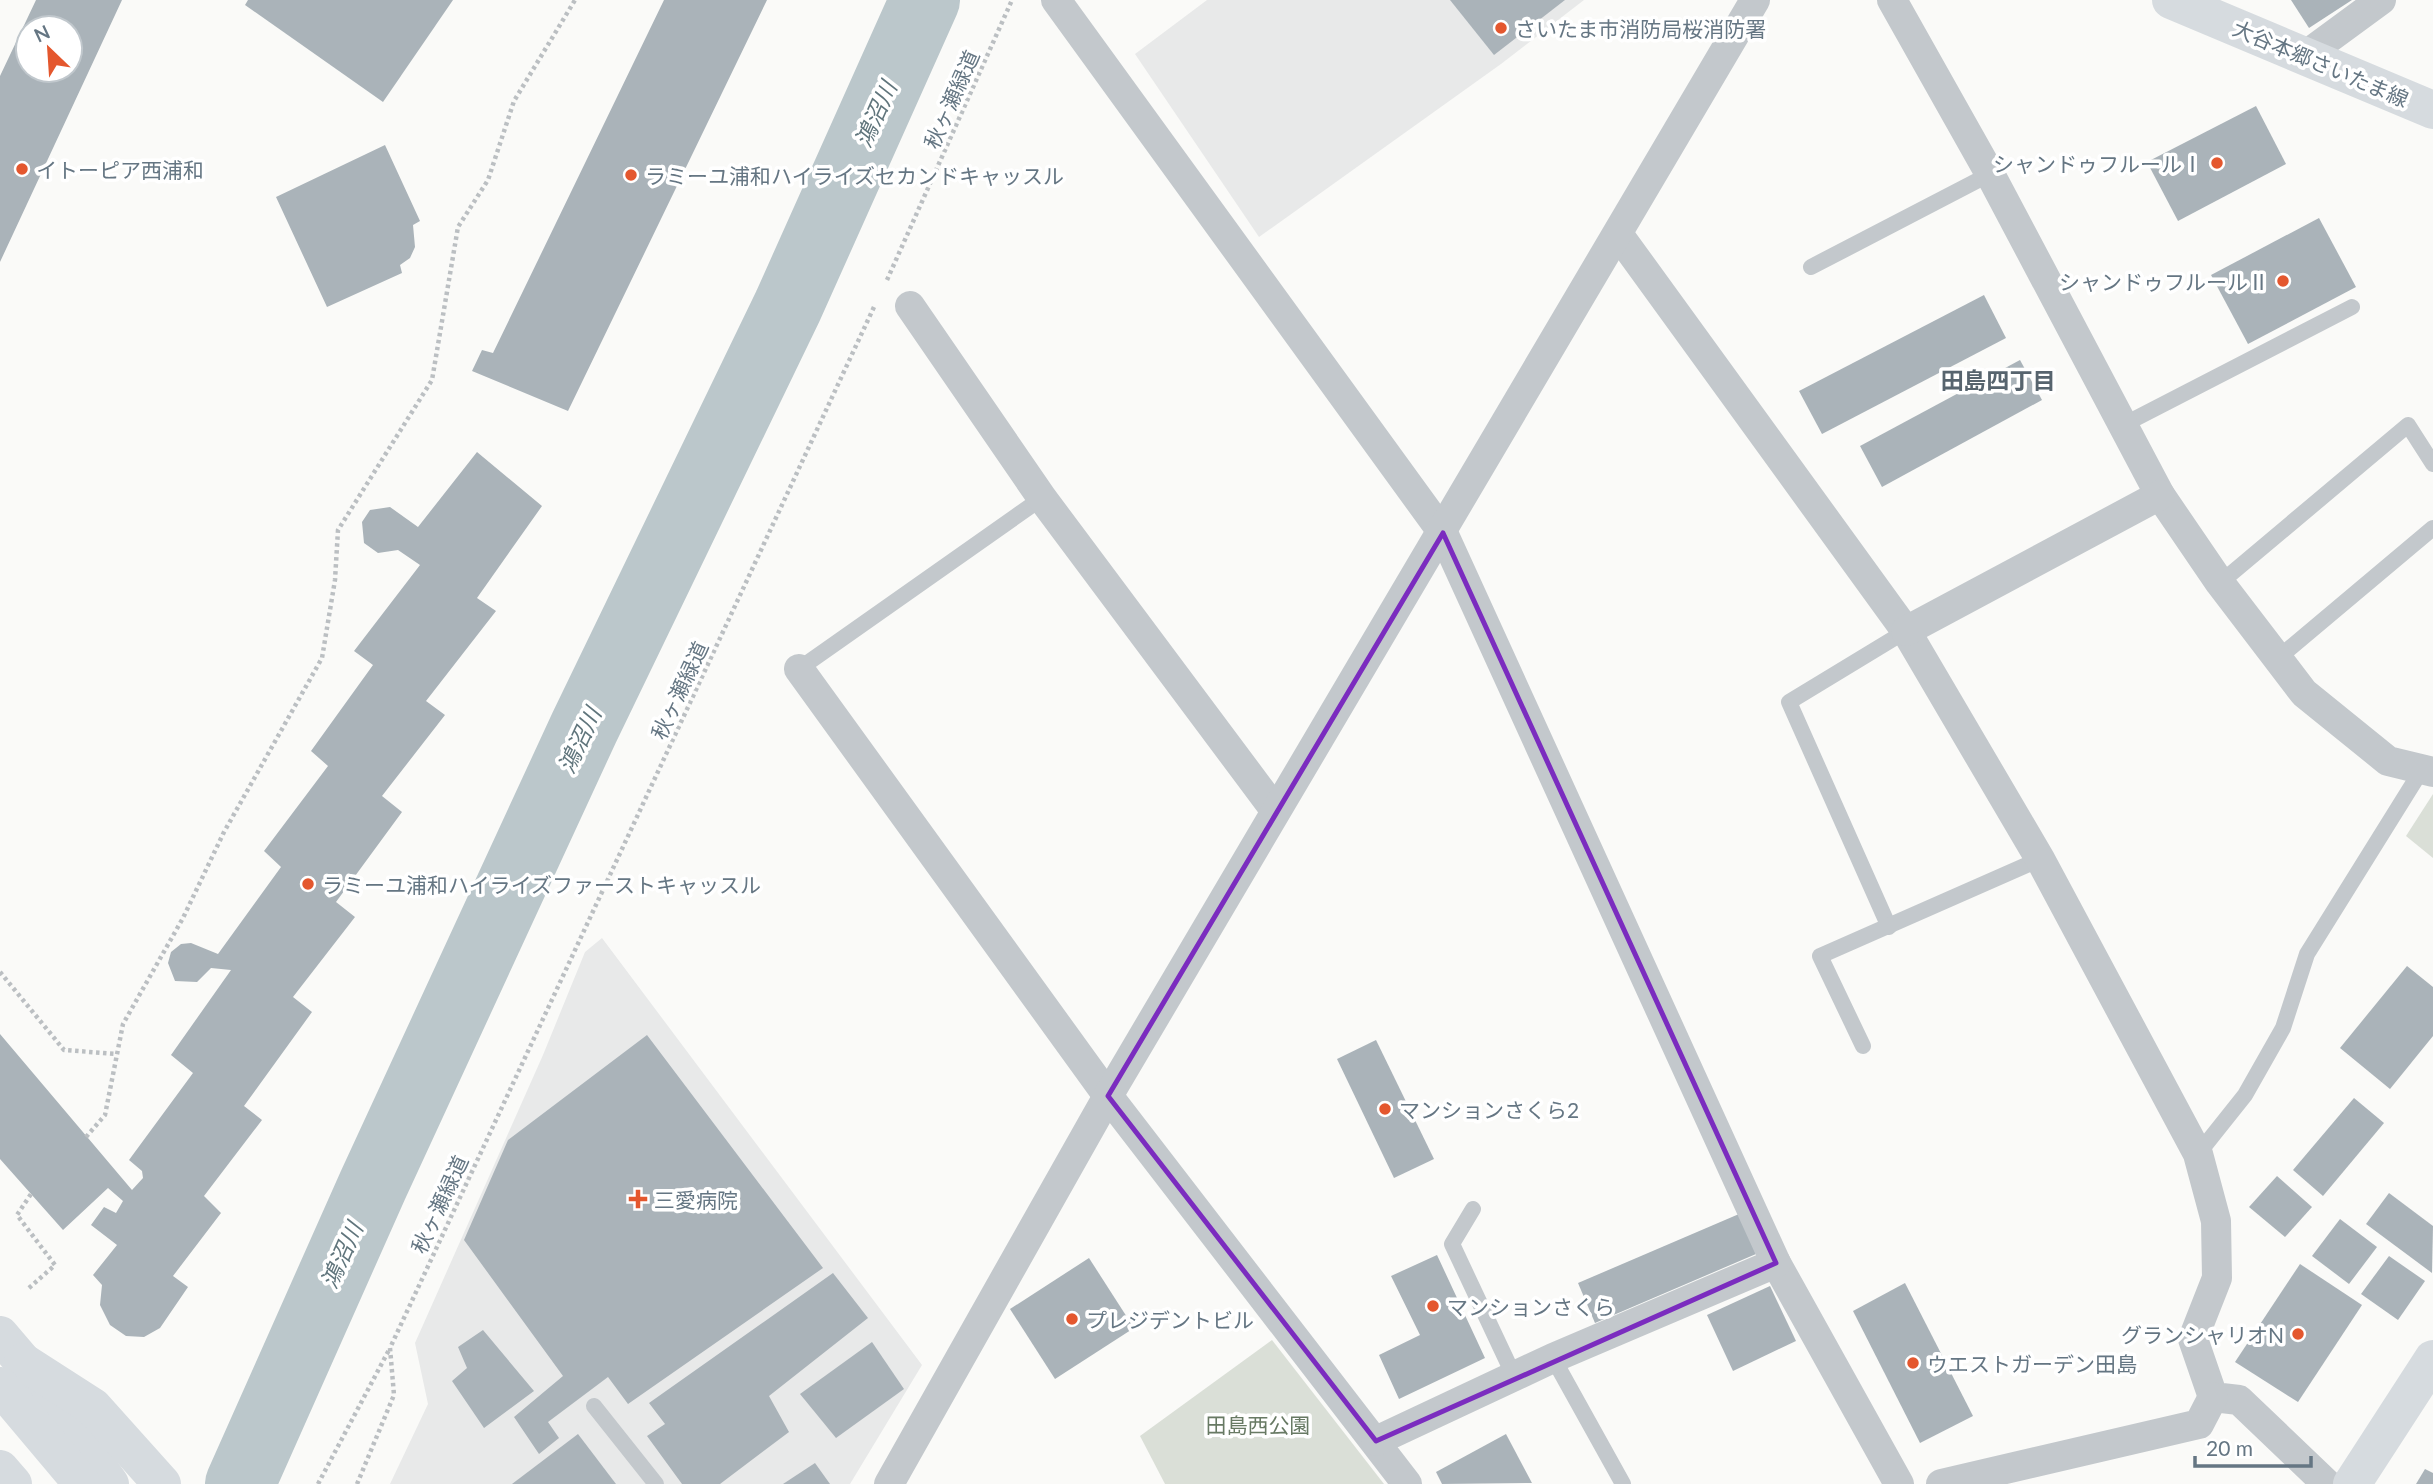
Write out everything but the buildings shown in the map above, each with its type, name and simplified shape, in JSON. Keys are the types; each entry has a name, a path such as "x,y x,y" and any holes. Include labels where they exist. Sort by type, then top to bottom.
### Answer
{"main road":[{"name":"大谷本郷さいたま線","path":"2171,0 2433,110"},
{"path":"2352,1484 2433,1359"},
{"path":"8,1361 93,1407 160,1481"},
{"path":"8,1361 83,1484"},
{"path":"8,1361 110,1484"},
{"path":"0,1469 13,1484"}],"street":[{"path":"1056,0 1443,533 1776,1263 1899,1484"},
{"path":"889,1484 1108,1096 1275,810 1443,533 1755,0"},
{"path":"1892,0 1990,174 2160,495 2220,583 2304,693 2388,761 2427,771"},
{"path":"2306,55 2381,0"},
{"path":"1618,234 1906,631 2040,859 2198,1154 2216,1222 2217,1278 2193,1339 2213,1397 2199,1424 1941,1484"},
{"path":"910,306 1042,498 1275,810"},
{"path":"1906,631 2160,495"},
{"path":"799,669 1108,1096 1407,1484"},
{"path":"1376,1441 1553,1358 1776,1263"},
{"path":"2213,1397 2239,1400 2327,1484"}],"lane":[{"path":"1811,267 1990,174"},
{"path":"2123,425 2352,307"},
{"path":"2220,583 2408,425 2433,464"},
{"path":"799,669 1042,498"},
{"path":"2277,659 2433,528"},
{"path":"1889,927 1789,702 1906,631"},
{"path":"2198,1154 2245,1095 2283,1028 2306,954 2427,771"},
{"path":"1863,1046 1820,956 2040,859"},
{"path":"1473,1209 1452,1244 1514,1376"},
{"path":"1553,1358 1623,1484"},
{"path":"594,1406 656,1484"}],"path":[{"path":"86,1137 105,1115 123,1024 183,918 224,832 322,658 335,580 338,530 432,380 458,227 488,180 513,101 575,0"},
{"name":"秋ヶ瀬緑道","path":"883,288 1012,0"},
{"name":"秋ヶ瀬緑道","path":"357,1484 394,1395 390,1348 877,301"},
{"path":"0,972 64,1050 117,1054"},
{"path":"29,1288 55,1265 17,1215 31,1194"},
{"path":"318,1484 390,1348"}],"highlighted area":[{"path":"1443,533 1776,1263 1376,1441 1108,1096"}],"shaded area":[{"path":"1207,0 1584,0 1501,64 1259,237 1135,54"},
{"name":"三愛病院","path":"602,938 922,1365 850,1484 390,1484 428,1404 415,1343 543,1055 585,952"}],"green space":[{"path":"2433,794 2433,858 2406,836"},
{"name":"田島西公園","path":"1272,1340 1384,1484 1165,1484 1140,1436"}],"waterway":[{"name":"鴻沼川","path":"240,1484 373,1185 584,728 788,306 925,0"}],"place":[{"name":"さいたま市消防局桜消防署","path":"1501,28"},
{"name":"シャンドゥフルールⅠ","path":"2217,163"},
{"name":"イトーピア西浦和","path":"22,169"},
{"name":"ラミーユ浦和ハイライズセカンドキャッスル","path":"631,175"},
{"name":"シャンドゥフルールⅡ","path":"2283,281"},
{"name":"ラミーユ浦和ハイライズファーストキャッスル","path":"308,884"},
{"name":"マンションさくら2","path":"1385,1109"},
{"name":"三愛病院","path":"638,1199"},
{"name":"マンションさくら","path":"1433,1306"},
{"name":"プレジデントビル","path":"1072,1319"},
{"name":"グランシャリオN","path":"2298,1334"},
{"name":"ウエストガーデン田島","path":"1913,1363"}],"district":[{"name":"田島四丁目","path":"1998,380"}]}
